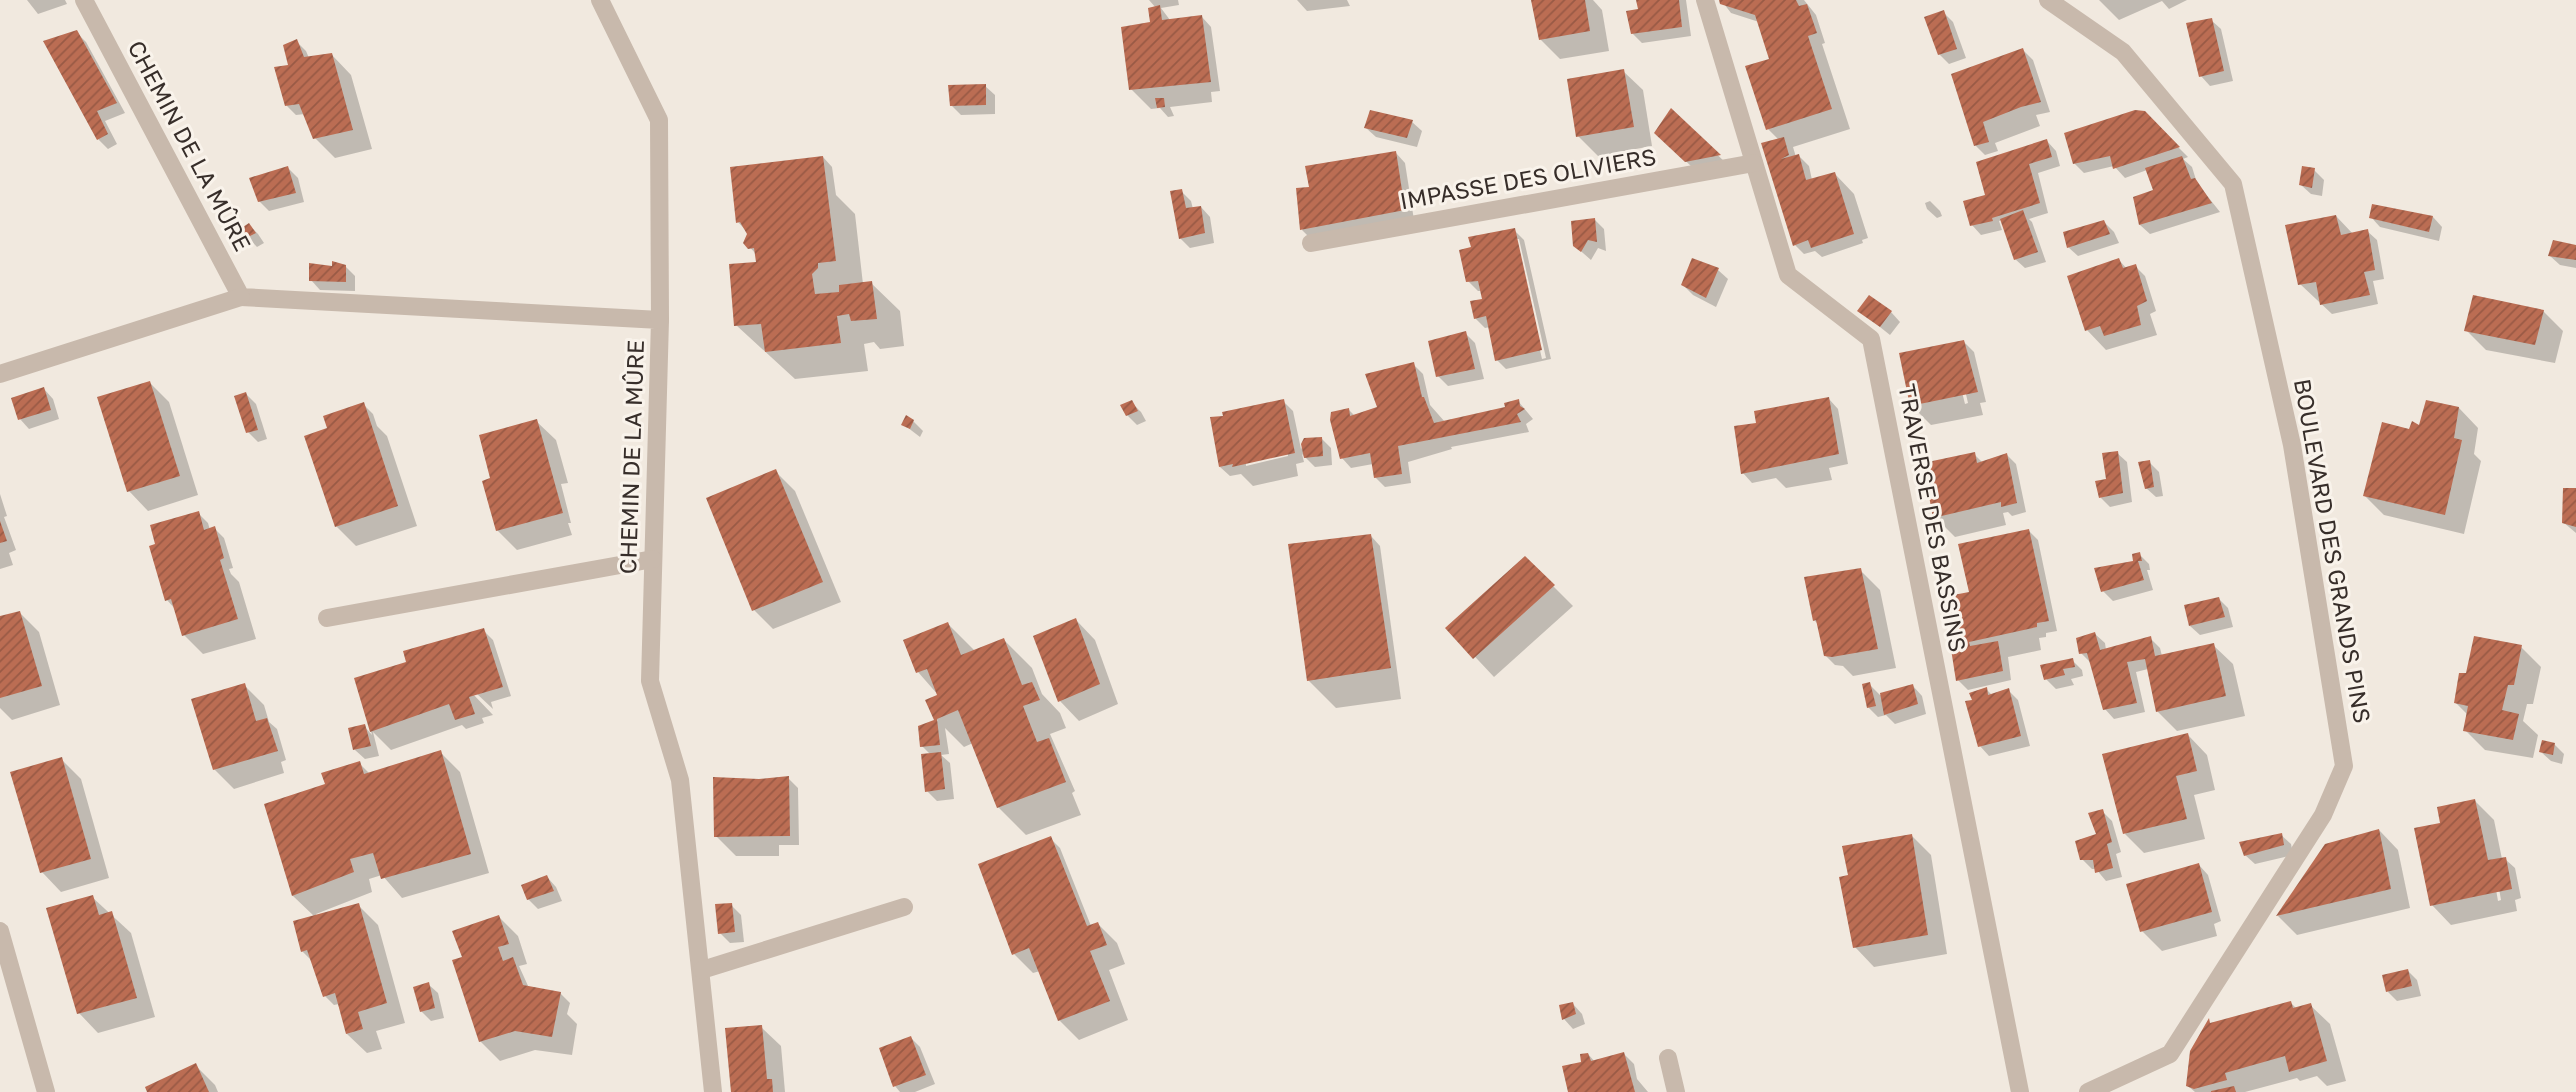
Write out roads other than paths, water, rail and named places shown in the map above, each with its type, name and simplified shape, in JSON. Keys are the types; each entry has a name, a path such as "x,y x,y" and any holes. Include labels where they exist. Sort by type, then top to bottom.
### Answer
{"street":[{"name":"CHEMIN DE LA MÛRE","path":"84,0 241,297 660,320 649,681 680,780 713,1092"},
{"path":"600,0 659,120 660,320"},
{"name":"TRAVERSE DES BASSINS","path":"1705,0 1788,275 1871,339 2020,1092"},
{"name":"BOULEVARD DES GRANDS PINS","path":"2048,0 2123,52 2232,184 2292,445 2344,766 2323,815 2170,1054 2088,1092"},
{"name":"IMPASSE DES OLIVIERS","path":"1311,243 1754,163"},
{"path":"0,374 241,297"},
{"path":"327,618 653,559"},
{"path":"702,970 904,907"},
{"path":"0,931 46,1092"},
{"path":"1668,1058 1676,1092"}]}
